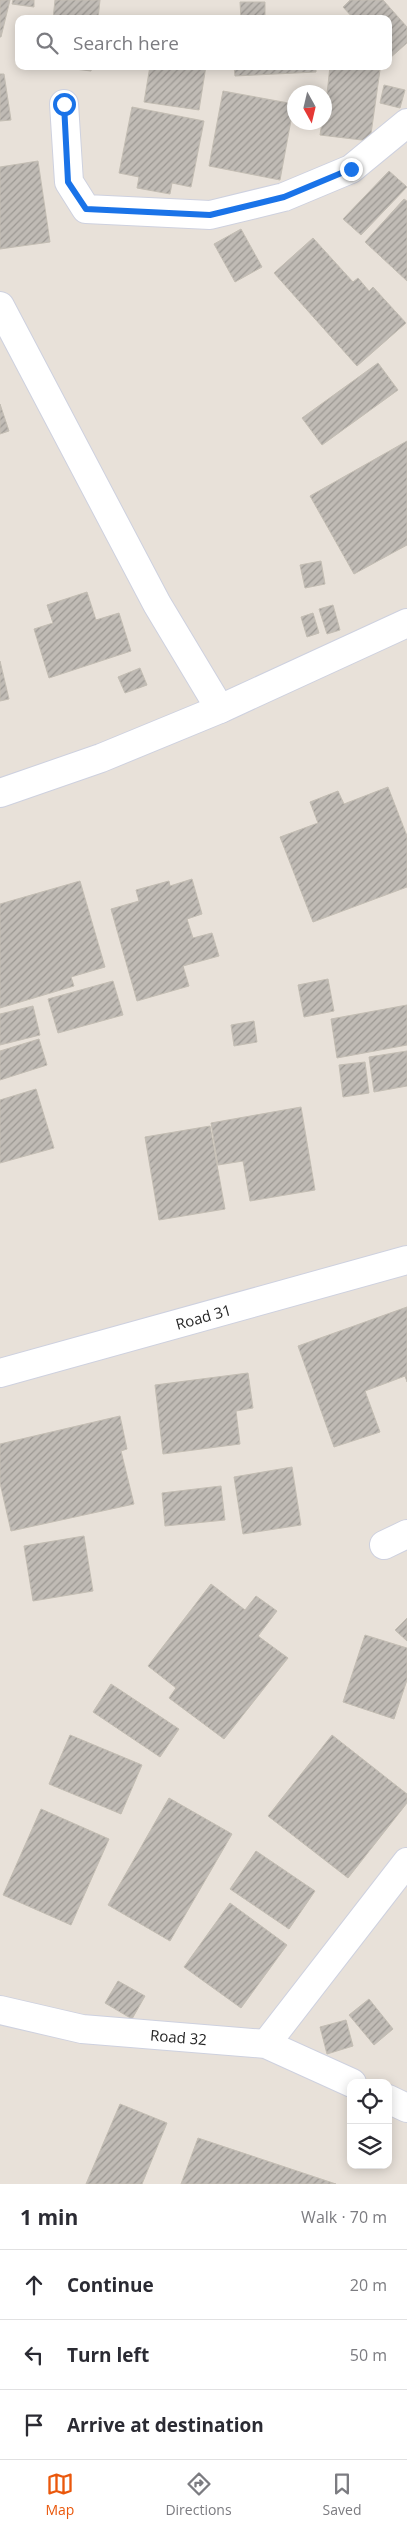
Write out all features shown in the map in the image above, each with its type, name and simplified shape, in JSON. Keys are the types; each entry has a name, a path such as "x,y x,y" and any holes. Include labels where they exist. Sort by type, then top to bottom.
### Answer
{"street":[{"path":"64,104 68,182 86,209 210,215 284,197 351,169 407,123"},
{"path":"0,306 157,604 220,709"},
{"path":"0,793 101,758 220,709 407,623"},
{"name":"Road 31","path":"0,1373 407,1260"},
{"path":"266,2044 407,1862"},
{"name":"Road 32","path":"0,2010 82,2029 266,2044 347,2081"},
{"path":"392,2101 407,2108"}],"building":[{"path":"0,0 10,0 1,37 0,37"},
{"path":"13,0 34,0 34,7 12,4"},
{"path":"55,0 100,0 98,15 53,15"},
{"path":"350,0 383,0 407,27 407,43 392,56 392,15 350,15 343,7"},
{"path":"240,2 265,2 265,15 241,15"},
{"path":"149,70 205,70 199,110 144,102"},
{"path":"234,70 316,70 316,72 235,76"},
{"path":"330,70 380,70 370,141 320,135 321,130 332,130 332,85 328,85"},
{"path":"0,74 4,74 11,120 0,121"},
{"path":"384,85 405,90 400,108 380,103"},
{"path":"223,91 287,103 287,130 289,130 280,180 209,166"},
{"path":"132,107 204,121 191,187 172,183 170,194 137,188 139,177 119,173"},
{"path":"38,161 50,242 0,249 0,167"},
{"path":"389,171 407,187 361,235 343,219"},
{"path":"404,199 407,201 407,281 365,242"},
{"path":"241,229 262,267 235,282 214,244"},
{"path":"313,238 353,282 358,278 369,291 373,287 406,323 357,366 274,273"},
{"path":"378,363 398,390 322,445 302,418"},
{"path":"0,404 9,431 0,434"},
{"path":"407,441 407,545 354,574 310,496"},
{"path":"321,561 325,584 305,588 300,565"},
{"path":"87,592 96,620 119,613 131,651 49,678 34,629 53,623 47,605"},
{"path":"333,605 340,630 327,634 319,609"},
{"path":"313,613 319,633 307,637 301,617"},
{"path":"0,661 9,699 0,701"},
{"path":"140,668 147,685 125,693 118,677"},
{"path":"388,787 407,836 407,887 313,922 280,837 318,823 310,802 338,791 344,804"},
{"path":"192,879 202,914 187,919 193,938 212,933 219,956 183,966 189,986 137,1001 111,909 139,901 136,890 169,881 170,886"},
{"path":"80,881 105,967 71,977 74,986 0,1008 0,904"},
{"path":"328,979 334,1011 304,1017 298,985"},
{"path":"113,981 123,1015 58,1033 48,999"},
{"path":"407,1005 407,1045 337,1058 331,1019"},
{"path":"33,1006 40,1035 0,1045 0,1014"},
{"path":"254,1021 257,1042 234,1046 231,1025"},
{"path":"39,1039 47,1065 0,1080 0,1051"},
{"path":"407,1051 407,1086 374,1092 369,1057"},
{"path":"365,1062 369,1093 343,1097 339,1065"},
{"path":"36,1089 54,1148 0,1163 0,1100"},
{"path":"301,1107 315,1190 250,1201 243,1161 218,1165 211,1123"},
{"path":"210,1126 225,1209 159,1220 145,1137"},
{"path":"407,1307 407,1382 405,1376 365,1391 380,1432 334,1447 298,1346"},
{"path":"248,1373 253,1408 236,1411 240,1444 163,1454 155,1385"},
{"path":"120,1416 127,1449 121,1451 134,1504 11,1531 0,1483 0,1444"},
{"path":"292,1467 301,1525 243,1534 234,1477"},
{"path":"221,1486 225,1520 165,1526 162,1493"},
{"path":"84,1536 93,1591 33,1601 24,1546"},
{"path":"211,1584 245,1610 256,1596 277,1611 258,1636 288,1658 224,1739 169,1698 176,1688 148,1666"},
{"path":"407,1618 407,1641 395,1630"},
{"path":"365,1635 407,1648 407,1680 394,1719 343,1702"},
{"path":"111,1684 179,1729 160,1757 93,1712"},
{"path":"70,1735 142,1765 121,1814 49,1784"},
{"path":"332,1735 407,1794 407,1803 348,1878 268,1816"},
{"path":"169,1798 232,1834 170,1941 108,1905"},
{"path":"41,1809 109,1839 71,1925 3,1895"},
{"path":"256,1851 315,1891 289,1929 230,1889"},
{"path":"230,1903 287,1945 241,2008 184,1967"},
{"path":"118,1981 145,1996 132,2019 105,2003"},
{"path":"369,1999 393,2029 374,2045 349,2015"},
{"path":"346,2020 353,2046 327,2054 320,2027"},
{"path":"120,2104 167,2123 142,2184 86,2184"},
{"path":"198,2138 336,2184 181,2184"}],"route":[{"path":"64,104 68,182 86,209 210,215 284,197 351,169"}]}
